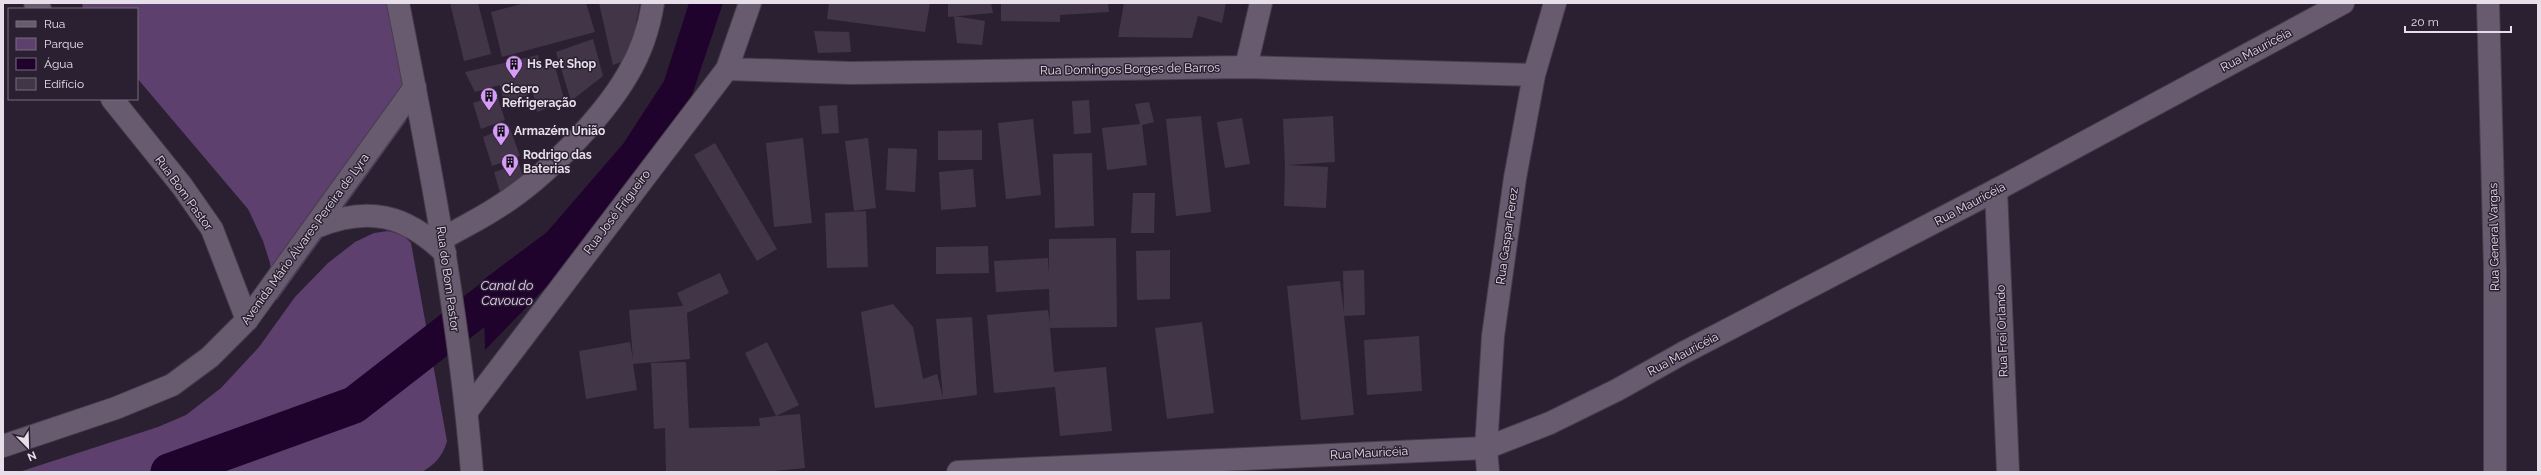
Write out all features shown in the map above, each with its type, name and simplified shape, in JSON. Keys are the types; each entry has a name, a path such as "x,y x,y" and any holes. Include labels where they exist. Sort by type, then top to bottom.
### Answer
{"street":[{"name":"Rua do Bom Pastor","path":"398,3 445,253 467,411 466,470"},
{"path":"316,227 338,218 362,215 385,217 408,224 428,237 445,253 499,207 542,174 587,128 628,75 650,25 653,3"},
{"name":"Rua José Frigueiro","path":"467,411 727,69 750,3"},
{"path":"1246,67 1261,3"},
{"name":"Rua Gaspar Perez","path":"1488,472 1486,448 1493,336 1515,178 1534,76 1555,3"},
{"name":"Rua Mauricéia","path":"958,472 1486,448 1550,423 1617,390 1683,353 1996,190 2343,3"},
{"name":"Rua General Vargas","path":"2488,3 2495,269 2494,472"},
{"name":"Rua Domingos Borges de Barros","path":"727,69 851,73 1246,67 1534,76"},
{"name":"Avenida Mário Álvares Pereira de Lyra","path":"3,446 116,408 172,384 210,357 247,320 316,227 415,87"},
{"name":"Rua Bom Pastor","path":"113,100 182,186 212,229 247,320"},
{"name":"Rua Frei Orlando","path":"1996,190 2008,472"}],"green space":[{"path":"82,3 392,3 408,113 406,121 277,300 273,300 270,263 263,241 248,209 138,79 138,8 83,8"},
{"path":"388,231 403,235 411,243 447,441 441,455 435,463 427,469 422,472 19,472 158,427 186,415 221,388 259,347 295,297 328,263 355,242 374,233"}],"water":[{"name":"Canal do Cavouco","path":"689,3 723,3 692,95 639,181 580,252 485,350 483,280 547,232 623,144 664,81"}],"building":[{"path":"450,3 478,3 491,54 464,61"},
{"path":"525,3 586,3 595,32 502,57 491,12"},
{"path":"599,3 640,3 629,59 613,65"},
{"path":"829,3 930,3 925,32 827,19"},
{"path":"948,3 991,3 993,13 948,17"},
{"path":"1001,3 1108,3 1109,12 1060,15 1060,22 1001,21"},
{"path":"1124,3 1226,3 1222,23 1198,16 1192,38 1118,37"},
{"path":"954,16 985,21 982,45 957,43"},
{"path":"814,31 849,32 851,52 818,53"},
{"path":"593,39 603,76 571,101 556,52"},
{"name":"Hs Pet Shop","path":"538,55 541,68 554,63 565,102 537,112 533,93 504,105 500,85 475,92 465,72"},
{"name":"Cicero Refrigeração","path":"497,95 505,120 481,129 473,103"},
{"path":"1089,100 1091,133 1074,134 1072,101"},
{"path":"1149,102 1154,122 1142,125 1147,165 1107,170 1102,128 1140,124 1135,104"},
{"path":"837,105 839,133 822,134 819,106"},
{"path":"1201,116 1211,212 1176,216 1166,119"},
{"path":"1333,116 1335,162 1287,165 1328,167 1326,208 1284,206 1285,166 1283,119"},
{"path":"1242,118 1250,164 1225,168 1217,122"},
{"path":"1033,119 1041,195 1006,199 998,123"},
{"name":"Armazém União","path":"509,126 520,156 492,166 483,137"},
{"path":"982,130 982,160 938,160 938,131"},
{"path":"803,138 812,223 774,227 766,143"},
{"path":"868,138 876,208 854,211 845,141"},
{"path":"715,143 777,249 757,261 694,155"},
{"path":"888,148 917,149 915,192 886,190"},
{"path":"1092,153 1094,226 1055,228 1053,154"},
{"name":"Rodrigo das Baterias","path":"519,164 525,182 500,192 494,172"},
{"path":"973,169 976,207 941,210 939,172"},
{"path":"1133,193 1155,193 1154,233 1131,233"},
{"path":"866,211 868,267 827,268 825,213"},
{"path":"1116,238 1117,327 1050,328 1054,372 1106,367 1112,431 1060,436 1055,387 994,393 987,315 1048,310 1050,324 1049,289 996,292 994,261 1048,258 1049,275 1049,239"},
{"path":"988,246 989,273 936,274 936,247"},
{"path":"1170,250 1170,299 1137,300 1136,251"},
{"path":"1364,270 1365,315 1344,316 1354,415 1301,420 1287,286 1340,281 1344,313 1343,271"},
{"path":"720,273 729,293 687,313 690,359 633,364 637,390 586,399 579,351 630,342 633,360 629,310 683,306 677,293"},
{"path":"893,304 913,327 923,379 937,374 943,398 936,319 972,317 977,395 875,408 861,312"},
{"path":"1202,322 1214,413 1167,419 1155,328"},
{"path":"1419,336 1422,391 1367,395 1364,340"},
{"path":"767,342 799,405 776,416 745,353"},
{"path":"686,362 689,428 760,426 759,418 800,414 805,468 764,472 666,472 665,428 654,429 651,363"}],"waterway":[{"name":"Canal do Cavouco","path":"169,472 354,405 524,273"}],"place":[{"name":"Hs Pet Shop","path":"514,79"},
{"name":"Cicero Refrigeração","path":"489,111"},
{"name":"Armazém União","path":"501,146"},
{"name":"Rodrigo das Baterias","path":"510,177"}]}
